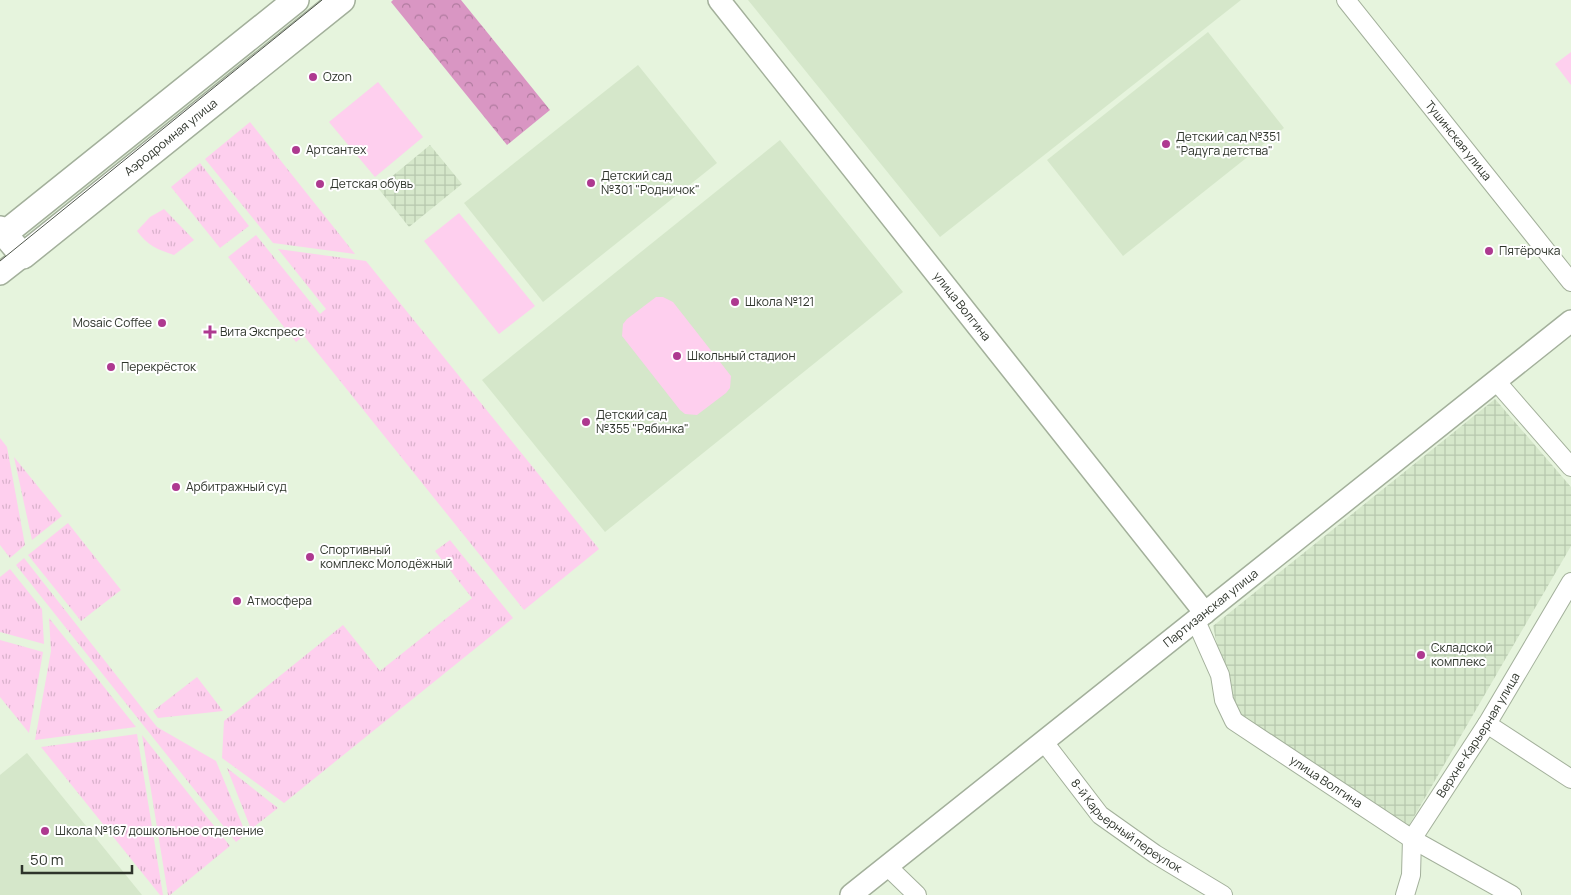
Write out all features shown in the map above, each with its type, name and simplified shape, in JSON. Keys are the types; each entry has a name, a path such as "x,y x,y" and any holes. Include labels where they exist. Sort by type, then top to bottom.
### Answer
{"main road":[{"path":"23,256 1,234 296,0"},
{"name":"Аэродромная улица","path":"23,256 342,0"}],"street":[{"name":"улица Волгина","path":"719,0 1200,617 1220,675 1224,700 1234,721 1412,839 1512,895"},
{"name":"Тушинская улица","path":"1346,0 1571,282"},
{"name":"Аэродромная улица","path":"0,274 23,256"},
{"name":"Партизанская улица","path":"851,895 1571,321"},
{"path":"1496,381 1571,467"},
{"name":"Верхне-Карьерная улица","path":"1412,839 1487,724 1571,582"},
{"path":"1487,724 1571,779"},
{"name":"8-й Карьерный переулок","path":"1044,742 1100,816 1155,854 1222,895"},
{"path":"1405,895 1411,875 1412,839"},
{"path":"887,866 917,895"}],"shaded area":[{"path":"748,0 1241,0 940,237"},
{"name":"Детский сад №351 \"Радуга детства\"","path":"1208,32 1284,128 1123,256 1047,160"},
{"name":"Детский сад №301 \"Родничок\"","path":"638,65 717,163 543,302 464,203"},
{"name":"Школа №121","path":"780,140 903,292 605,532 482,380"},
{"path":"430,145 462,184 409,227 378,188"},
{"path":"1495,399 1571,487 1571,546 1408,827 1240,715 1228,697 1213,626"},
{"name":"Школа №167 дошкольное отделение","path":"27,753 142,895 0,895 0,775"}],"green space":[{"path":"393,0 461,0 550,110 507,145 391,2"},
{"path":"1571,52 1571,85 1555,64"},
{"path":"378,82 423,137 375,177 329,122"},
{"path":"250,122 355,254 273,243 205,159"},
{"path":"200,163 249,226 220,248 171,187"},
{"path":"164,209 194,240 174,255 153,246 137,231 150,217"},
{"path":"459,213 535,306 499,334 424,241"},
{"path":"256,235 320,314 326,309 278,249 366,261 599,549 524,610 304,336 296,342 228,257"},
{"name":"Школьный стадион","path":"656,297 663,297 673,302 731,376 730,388 726,393 697,415 685,414 680,410 622,336 623,324 627,319"},
{"path":"0,438 7,447 25,545 10,558 0,545"},
{"path":"14,457 62,516 32,540"},
{"path":"68,523 121,590 81,621 28,555"},
{"path":"450,540 513,618 284,803 222,758 224,721 343,625 380,671 472,598 435,551"},
{"path":"24,558 157,727 216,761 246,834 236,842 16,565"},
{"path":"10,569 42,609 44,644 0,632 0,577"},
{"path":"49,618 136,727 35,740 51,651"},
{"path":"0,640 43,652 29,733 0,697"},
{"path":"197,677 223,711 158,718 153,711"},
{"path":"137,734 163,895 160,895 41,747"},
{"path":"142,735 230,846 170,895 168,895"},
{"path":"227,768 278,808 251,829"}],"tram line":[{"path":"0,261 322,0"}],"place":[{"name":"Ozon","path":"313,77"},
{"name":"Детский сад №351 \"Радуга детства\"","path":"1166,144"},
{"name":"Артсантех","path":"296,150"},
{"name":"Детский сад №301 \"Родничок\"","path":"591,183"},
{"name":"Детская обувь","path":"320,184"},
{"name":"Пятёрочка","path":"1489,251"},
{"name":"Школа №121","path":"735,302"},
{"name":"Mosaic Coffee","path":"162,323"},
{"name":"Вита Экспресс","path":"210,332"},
{"name":"Школьный стадион","path":"677,356"},
{"name":"Перекрёсток","path":"111,367"},
{"name":"Детский сад №355 \"Рябинка\"","path":"586,422"},
{"name":"Арбитражный суд","path":"176,487"},
{"name":"Спортивный комплекс Молодёжный","path":"310,557"},
{"name":"Атмосфера","path":"237,601"},
{"name":"Складской комплекс","path":"1421,655"},
{"name":"Школа №167 дошкольное отделение","path":"45,831"}]}
